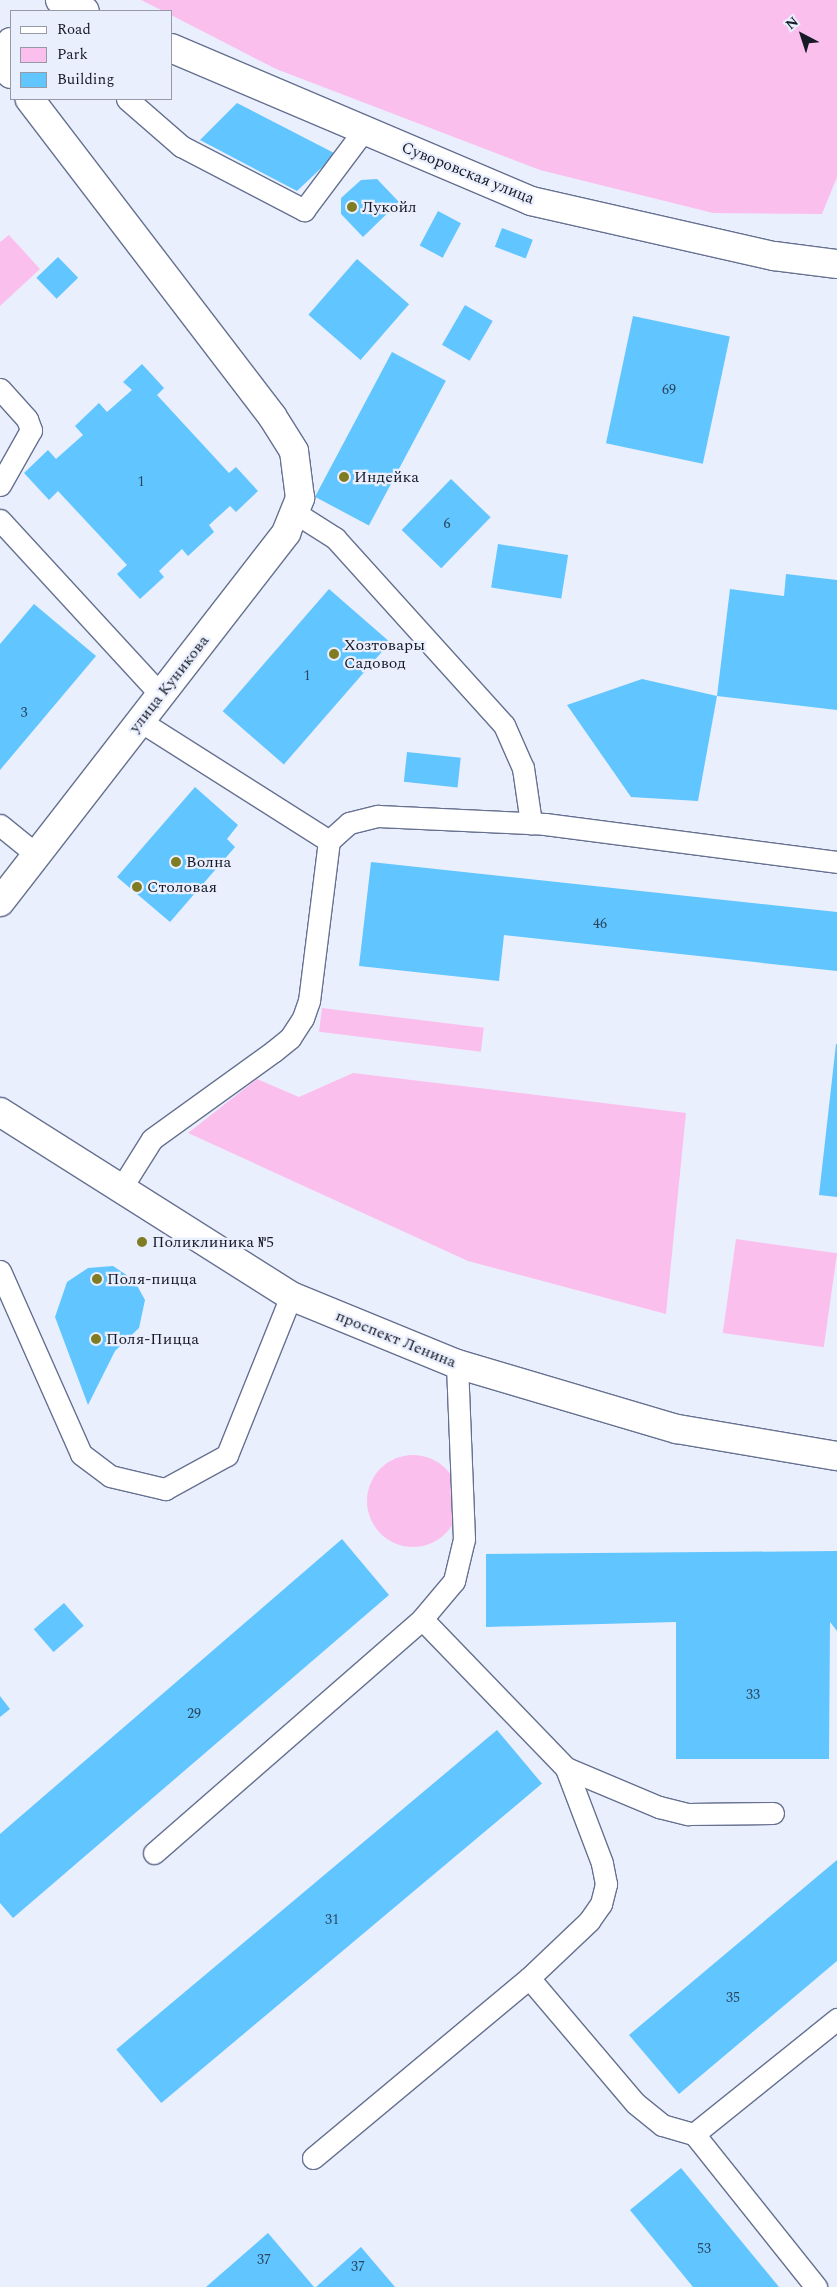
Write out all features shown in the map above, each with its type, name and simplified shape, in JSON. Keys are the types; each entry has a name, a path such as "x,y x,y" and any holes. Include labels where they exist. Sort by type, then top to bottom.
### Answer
{"street":[{"path":"45,10 70,5"},
{"path":"8,47 10,65"},
{"name":"Суворовская улица","path":"172,48 531,201 774,256 837,264"},
{"name":"улица Куникова","path":"0,902 286,532 300,498 294,451 272,416 31,100"},
{"name":"проспект Ленина","path":"0,1114 291,1296 457,1364 676,1429 837,1456"}],"lane":[{"path":"128,100 181,146 304,210 364,130"},
{"path":"0,390 27,419 31,430 0,485"},
{"path":"294,512 335,538 504,725 523,768 531,823"},
{"path":"0,520 161,695"},
{"path":"140,721 329,841"},
{"path":"120,1190 152,1139 274,1051 290,1038 303,1018 309,1001 329,841 349,822 378,816 531,823 837,862"},
{"path":"0,825 37,855"},
{"path":"0,1271 81,1454 110,1476 165,1489 227,1455 291,1296"},
{"path":"154,1853 422,1619 454,1581 464,1539 457,1364"},
{"path":"422,1619 566,1768 659,1807 688,1814 773,1813"},
{"path":"313,2158 529,1978 589,1922 601,1904 606,1884 602,1863 566,1768"},
{"path":"529,1978 636,2103 662,2125 694,2134 816,2287"},
{"path":"694,2134 837,2019"}],"green space":[{"path":"141,0 837,0 837,177 822,214 713,213 540,170 276,69 172,16 172,10 161,10"},
{"path":"9,235 40,269 0,306 0,242"},
{"path":"322,1008 484,1028 481,1052 319,1032"},
{"path":"353,1073 686,1113 666,1314 468,1261 188,1133 257,1079 299,1097"},
{"path":"736,1239 837,1253 824,1347 723,1333"},
{"path":"413,1455 422,1456 439,1463 451,1475 458,1492 458,1510 451,1527 439,1539 422,1546 413,1547 404,1546 387,1539 375,1527 368,1510 367,1501 368,1492 375,1475 387,1463 404,1456"}],"building":[{"path":"237,103 336,154 297,191 200,140"},
{"path":"377,179 399,202 363,237 341,214 341,198 361,180"},
{"path":"438,211 461,223 443,258 420,245"},
{"path":"502,228 533,240 526,258 495,247"},
{"path":"58,257 78,278 57,299 36,278"},
{"path":"357,259 409,304 361,360 308,315"},
{"path":"465,305 493,321 470,361 442,345"},
{"path":"633,316 730,337 703,464 606,443"},
{"path":"392,352 446,381 369,525 315,497"},
{"path":"142,364 164,388 157,395 229,473 236,467 258,491 236,512 230,506 209,525 214,532 188,556 182,549 159,571 164,577 140,599 117,574 127,565 58,491 49,500 24,473 48,450 56,459 83,435 75,426 99,403 107,412 132,390 123,382"},
{"path":"451,479 491,517 441,568 402,530"},
{"path":"498,544 568,555 561,599 491,587"},
{"path":"786,574 837,580 837,710 717,696 730,589 784,596"},
{"path":"329,589 390,642 284,764 223,711"},
{"path":"34,604 96,656 0,770 0,644"},
{"path":"642,679 717,696 698,801 631,797 567,705"},
{"path":"407,752 461,758 458,787 404,782"},
{"name":"Волна","path":"195,787 238,825 227,839 235,847 170,922 117,877"},
{"path":"371,862 837,912 837,971 504,935 499,981 359,966"},
{"path":"837,1044 837,1197 819,1195"},
{"name":"Поля-Пицца","path":"113,1266 134,1280 145,1300 139,1328 115,1351 88,1405 55,1317 67,1282 88,1268"},
{"path":"342,1539 389,1595 13,1918 0,1903 0,1834"},
{"path":"837,1551 837,1631 830,1622 829,1759 676,1759 676,1622 486,1627 486,1554"},
{"path":"64,1603 84,1626 53,1652 34,1629"},
{"path":"0,1696 10,1709 0,1717"},
{"path":"497,1730 542,1784 161,2103 116,2049"},
{"path":"837,1860 837,1961 679,2094 629,2035"},
{"path":"681,2168 779,2287 693,2287 630,2210"},
{"path":"268,2233 314,2287 206,2287"},
{"path":"361,2247 395,2287 316,2287"}],"place":[{"name":"Лукойл","path":"352,207"},
{"name":"Индейка","path":"344,477"},
{"name":"Хозтовары Садовод","path":"334,654"},
{"name":"Волна","path":"176,862"},
{"name":"Столовая","path":"137,887"},
{"name":"Поликлиника №5","path":"142,1242"},
{"name":"Поля-пицца","path":"97,1279"},
{"name":"Поля-Пицца","path":"96,1339"}]}
